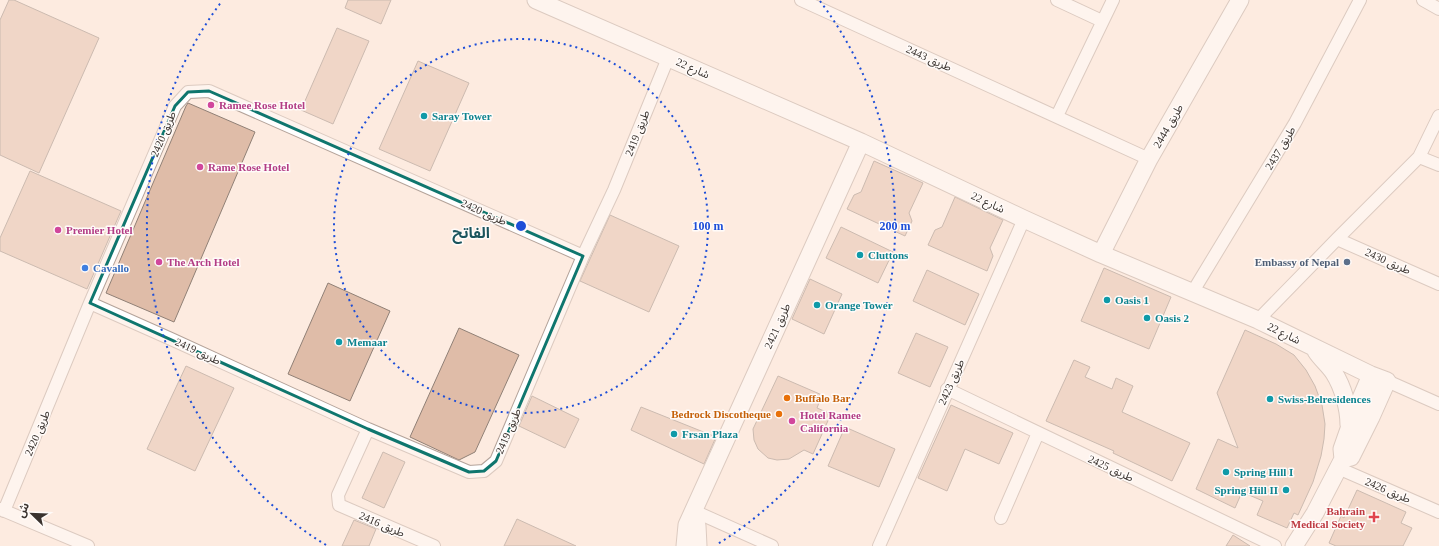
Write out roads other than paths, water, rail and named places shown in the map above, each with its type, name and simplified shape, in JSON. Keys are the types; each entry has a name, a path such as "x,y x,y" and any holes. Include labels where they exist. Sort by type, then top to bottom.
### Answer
{"street":[{"name":"شارع 22","path":"536,0 861,142 1101,254 1258,320 1371,375 1439,404"},
{"name":"طريق 2443","path":"801,0 1149,159"},
{"path":"1057,0 1102,21"},
{"path":"1057,116 1113,0"},
{"name":"طريق 2444","path":"1101,254 1149,159 1240,0"},
{"name":"طريق 2437","path":"1192,293 1295,123 1360,0"},
{"path":"1423,0 1439,8"},
{"name":"طريق 2419","path":"90,303 171,338 368,430 469,472 484,471 496,461 583,256 614,190 668,58"},
{"name":"طريق 2420","path":"2,510 175,106 188,92 209,91 583,256"},
{"path":"1258,320 1419,157 1439,116"},
{"name":"طريق 2421","path":"695,544 687,525 861,142"},
{"path":"1419,157 1439,165"},
{"name":"طريق 2423","path":"879,546 1024,219"},
{"name":"طريق 2430","path":"1337,239 1439,284"},
{"path":"1312,346 1334,373 1340,386 1349,418 1349,429"},
{"path":"1294,546 1315,513 1341,464 1342,449 1371,375"},
{"path":"1341,464 1351,457 1372,417 1387,381"},
{"name":"طريق 2425","path":"948,389 1276,546"},
{"name":"طريق 2416","path":"368,430 338,495 338,502 342,507 434,546"},
{"path":"1001,518 1038,433"},
{"name":"طريق 2426","path":"1341,464 1439,512"},
{"path":"2,510 88,546"},
{"path":"694,511 772,546"}],"place":[{"name":"Ramee Rose Hotel","path":"211,105"},
{"name":"Saray Tower","path":"424,116"},
{"name":"Rame Rose Hotel","path":"200,167"},
{"name":"Premier Hotel","path":"58,230"},
{"name":"Cluttons","path":"860,255"},
{"name":"The Arch Hotel","path":"159,262"},
{"name":"Embassy of Nepal","path":"1347,262"},
{"name":"Cavallo","path":"85,268"},
{"name":"Oasis 1","path":"1107,300"},
{"name":"Orange Tower","path":"817,305"},
{"name":"Oasis 2","path":"1147,318"},
{"name":"Memaar","path":"339,342"},
{"name":"Buffalo Bar","path":"787,398"},
{"name":"Swiss-Belresidences","path":"1270,399"},
{"name":"Bedrock Discotheque","path":"779,414"},
{"name":"Hotel Ramee California","path":"792,421"},
{"name":"Frsan Plaza","path":"674,434"},
{"name":"Spring Hill I","path":"1226,472"},
{"name":"Spring Hill II","path":"1286,490"},
{"name":"Bahrain Medical Society","path":"1374,517"}],"district":[{"name":"الفاتح","path":"471,233"}]}
